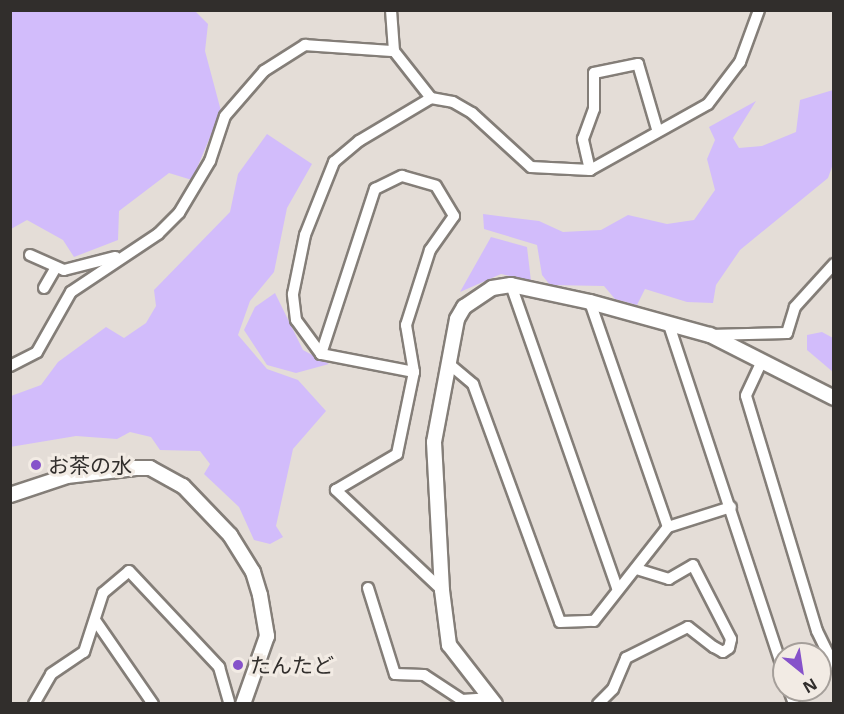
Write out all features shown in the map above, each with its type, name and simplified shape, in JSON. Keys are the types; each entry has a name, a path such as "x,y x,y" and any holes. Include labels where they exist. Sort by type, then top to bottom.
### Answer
{"street":[{"path":"391,10 394,51 431,98 453,102 472,113 531,167 590,170 657,129 708,104 740,62 759,10"},
{"path":"10,366 37,352 71,292 118,257 158,234 179,213 210,161 225,116 270,66 305,45 394,51"},
{"path":"590,170 583,139 594,109 594,73 638,64 657,129"},
{"path":"414,372 321,354 296,320 293,294 317,195 346,151 431,98"},
{"path":"321,354 375,189 402,176 436,186 454,216 430,250 406,325 414,372 397,454 336,490 442,590"},
{"path":"30,255 64,270 118,257"},
{"path":"710,335 786,333 795,307 834,264"},
{"path":"44,288 56,267"},
{"path":"511,285 618,590"},
{"path":"493,701 449,645 442,590 434,442 448,363 464,307 492,288 511,285 590,302 710,335 834,398"},
{"path":"590,302 668,527"},
{"path":"668,322 774,642"},
{"path":"762,361 746,396 818,631 834,666"},
{"path":"448,363 473,384 560,622 594,621 668,527 731,507"},
{"path":"10,495 67,477 136,468 150,468 183,486 230,536 253,572 267,636 243,703 217,704"},
{"path":"598,704 613,689 626,658 688,627 723,652 729,648 731,639 693,565 669,579 636,569"},
{"path":"34,704 51,674 84,652 103,593 129,571 219,667 229,702"},
{"path":"368,588 394,674 424,675 462,700 493,701"},
{"path":"95,620 153,704"}],"shaded area":[{"path":"11,11 195,11 208,24 205,51 221,111 192,180 169,173 119,211 118,240 74,257 63,240 27,220 11,229"},
{"path":"833,90 833,164 828,178 740,250 716,285 713,303 687,302 645,289 637,305 615,299 604,286 550,285 542,275 537,245 484,229 483,214 539,221 563,232 601,230 628,215 667,224 694,220 715,190 707,159 715,140 709,127 756,101 733,138 739,148 762,146 796,132 800,100"},
{"path":"267,134 312,164 287,208 274,272 250,301 238,335 267,369 298,380 326,411 293,449 276,526 283,537 270,544 254,540 239,507 204,474 210,464 200,451 160,450 151,437 130,432 117,439 76,436 10,447 11,396 41,385 58,362 106,327 124,338 146,323 156,306 154,290 230,212 238,174"},
{"path":"491,237 527,247 531,281 501,274 460,292"},
{"path":"275,293 303,350 329,364 296,373 267,365 244,330 255,307"},
{"path":"822,332 833,338 833,372 807,350 807,335"}],"place":[{"name":"お茶の水","path":"36,465"},
{"name":"たんたど","path":"238,665"}]}
